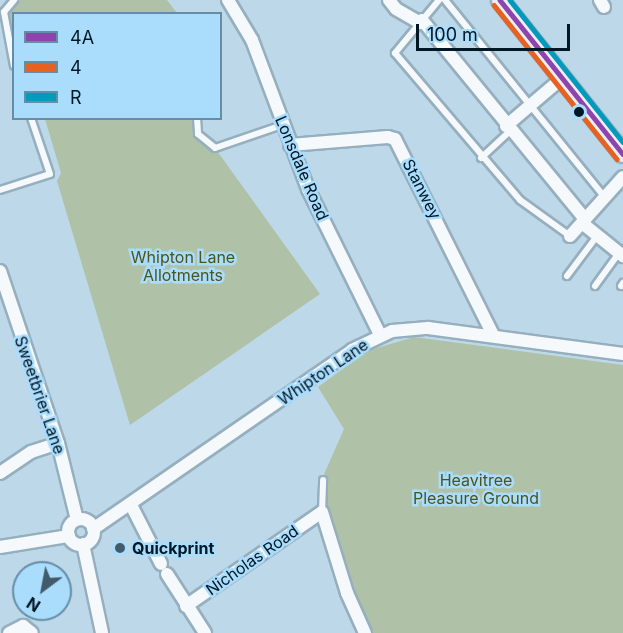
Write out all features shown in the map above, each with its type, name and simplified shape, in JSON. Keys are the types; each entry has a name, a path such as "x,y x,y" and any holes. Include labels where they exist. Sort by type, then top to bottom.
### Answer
{"main road":[{"path":"500,0 561,79 622,152"}],"street":[{"name":"Lonsdale Road","path":"228,0 252,40 290,145 380,335"},
{"path":"389,0 396,9 421,21 583,221 597,236 621,254"},
{"path":"508,129 561,79"},
{"name":"Stanwey","path":"290,145 388,137 397,141 493,335"},
{"path":"570,236 623,177"},
{"name":"Sweetbrier Lane","path":"0,271 58,443 77,520"},
{"name":"Whipton Lane","path":"93,529 380,335 410,327 493,335 623,354"},
{"path":"0,473 31,452 58,443"},
{"path":"131,505 164,569 205,633"},
{"path":"319,513 347,593 365,633"},
{"name":"Nicholas Road","path":"186,606 319,513"},
{"path":"77,520 89,522 93,529 93,537 83,544 75,543 69,536 71,524 77,520"},
{"path":"0,547 69,536"},
{"path":"83,544 102,633"},
{"path":"9,633 23,626 32,633"}],"lane":[{"path":"12,55 4,12 14,0"},
{"path":"439,0 393,55 520,200 570,236"},
{"path":"445,0 604,196"},
{"path":"0,190 50,174 32,120"},
{"path":"197,120 198,134 215,148 282,125"},
{"path":"481,158 508,129"},
{"path":"567,276 597,236"},
{"path":"595,286 621,254"},
{"path":"319,513 323,480"}],"green space":[{"path":"20,0 167,0 176,12 12,12 12,27 8,15"},
{"name":"Whipton Lane Allotments","path":"45,120 195,120 320,294 130,425 57,181 61,173"},
{"name":"Heavitree Pleasure Ground","path":"414,337 623,365 623,633 370,633 323,503 322,479 344,429 318,387 367,351"}],"transit line":[{"name":"4A","path":"500,0 623,154"},
{"name":"R","path":"510,0 623,142"},
{"name":"4","path":"494,5 617,159"}],"place":[{"name":"Quickprint","path":"120,548"}]}
